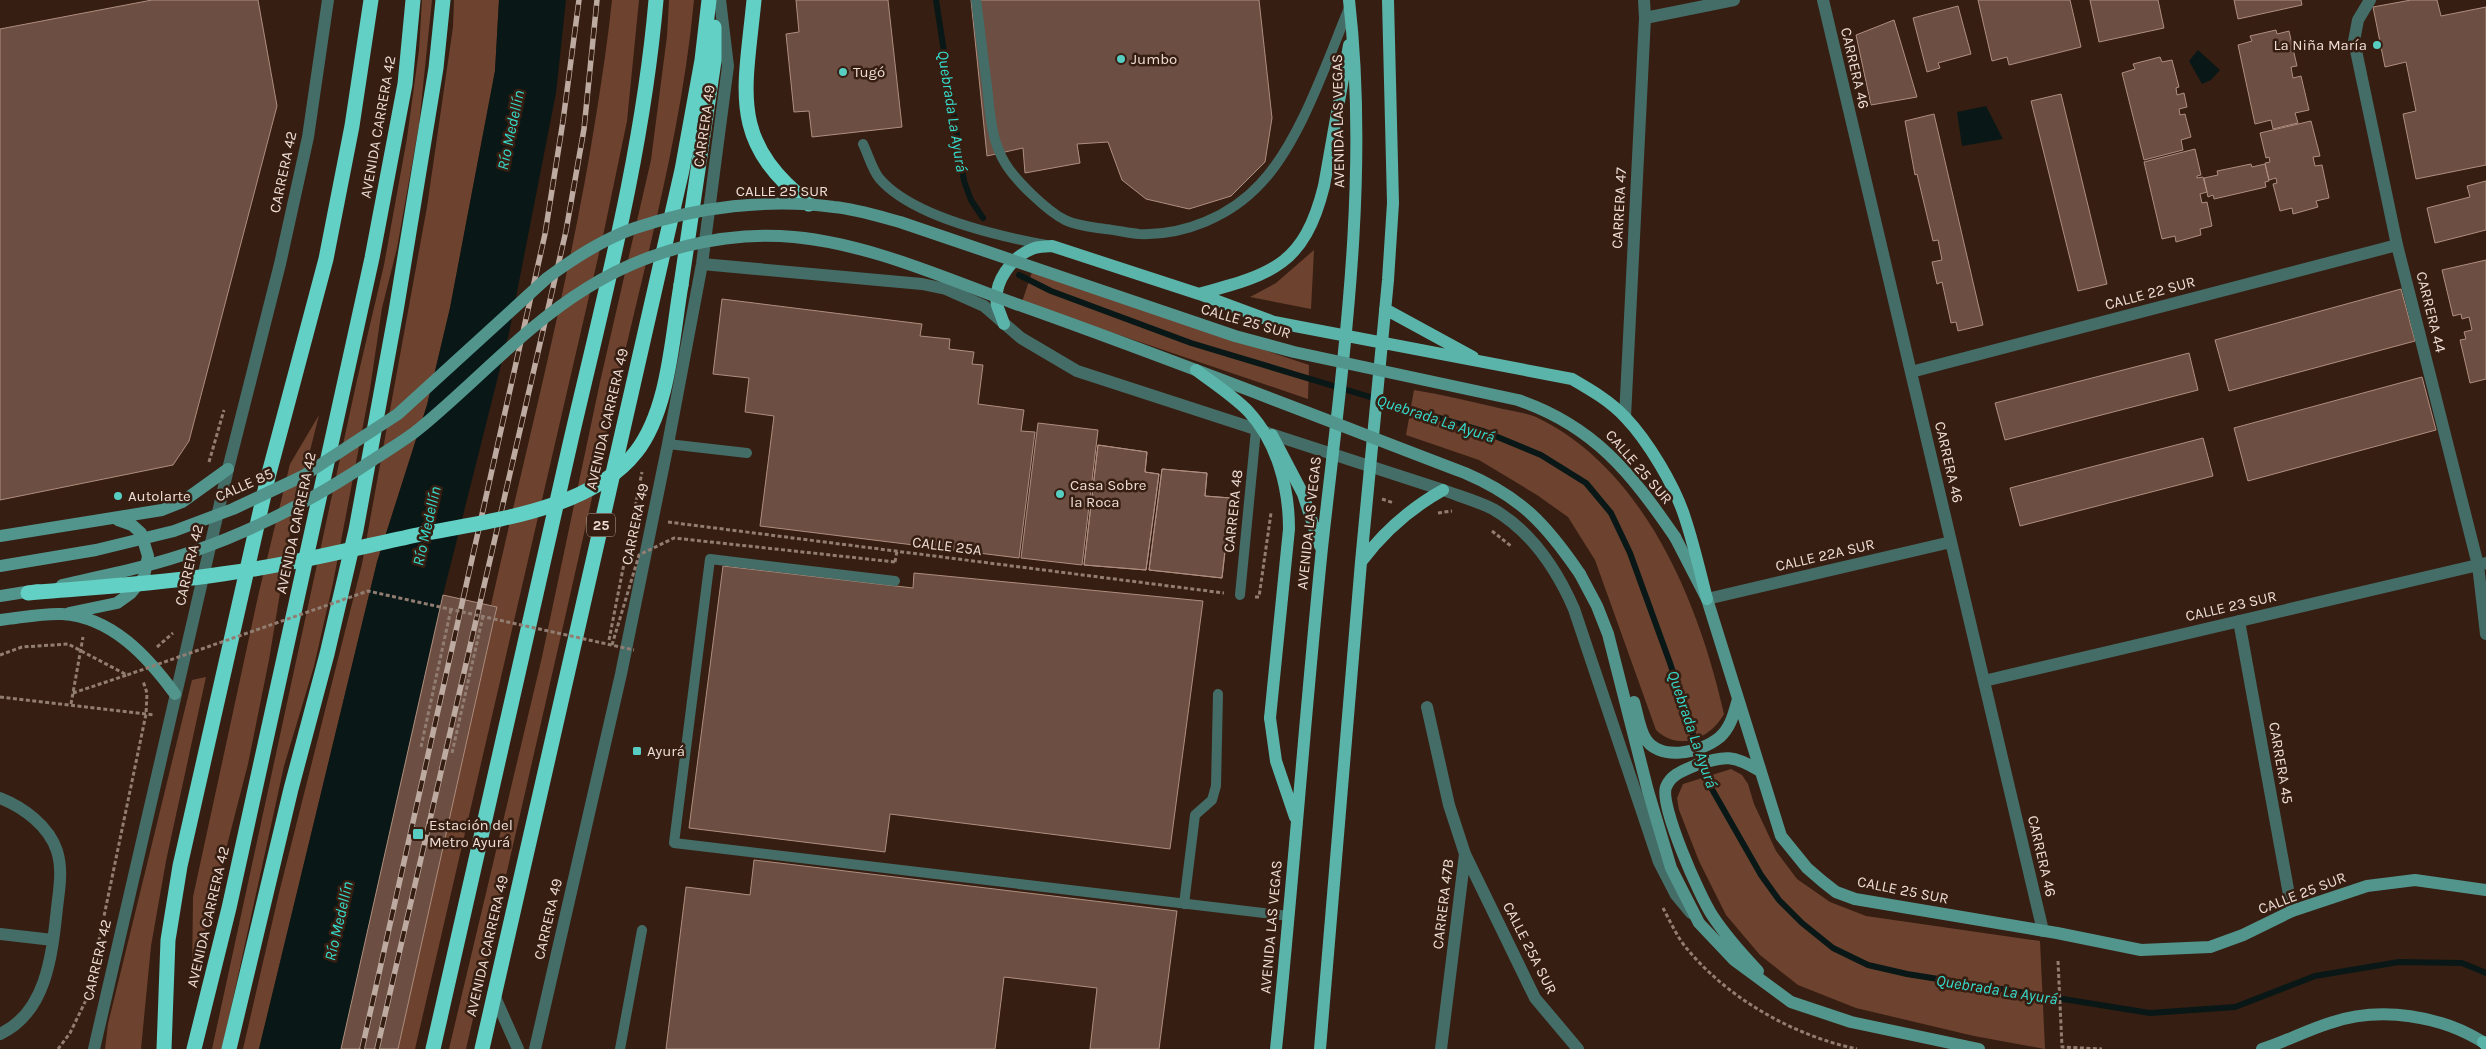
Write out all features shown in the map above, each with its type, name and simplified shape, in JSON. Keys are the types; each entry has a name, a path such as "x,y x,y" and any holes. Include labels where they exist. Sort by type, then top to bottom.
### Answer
{"highway":[{"path":"164,1049 168,940 180,866 268,477 326,259 352,126 372,0"},
{"name":"AVENIDA CARRERA 42","path":"194,1049 229,908 372,258 405,84 413,0"},
{"path":"229,1049 292,789 328,654 356,530 388,357 433,87 443,0"},
{"name":"AVENIDA CARRERA 49","path":"433,1049 581,395 615,259 642,124 656,0"},
{"name":"AVENIDA CARRERA 49","path":"482,1049 682,170 702,60 709,0"},
{"path":"28,593 220,575 292,563 512,516 580,494 601,484 623,467 649,434 660,408 681,285 714,61 714,0"},
{"path":"754,0 746,84 748,122 757,147 770,169 785,185 809,204"}],"main road":[{"path":"1320,1049 1361,562 1386,309 1393,203 1388,0"},
{"name":"AVENIDA LAS VEGAS","path":"1276,1049 1296,821 1345,336 1355,199 1357,119 1349,4"},
{"path":"1199,294 1262,275 1281,264 1303,242 1318,209 1324,186 1352,28"},
{"name":"CALLE 25 SUR","path":"464,353 547,278 572,260 612,238 635,228 703,211 739,206 809,204 863,212 900,222 1235,336 1294,352 1518,400 1555,414 1595,441 1646,495 1675,537 1707,599 1782,836 1807,868 1836,892 1876,904 2043,931 2141,950 2210,947 2243,935 2292,911 2367,886 2415,880 2486,890"},
{"path":"0,596 28,593 135,569 198,550 242,532 343,480 417,431 536,326 585,289 625,267 677,249 712,240 759,236 790,236 819,240 875,254 1094,331 1485,481 1516,501 1541,522 1580,574 1597,606 1608,634 1648,791 1671,868 1699,923 1734,960 1791,1002 1851,1022 1979,1049"},
{"path":"1004,324 997,304 1000,285 1006,270 1020,255 1034,248 1052,246 1199,294 1274,322 1572,379 1593,391 1625,417 1642,439 1671,486 1685,517 1707,599"},
{"path":"1386,309 1482,362"},
{"name":"CALLE 85","path":"0,566 96,550 174,531 234,509 303,476 398,414 464,353"},
{"path":"1196,370 1235,400 1255,420 1267,438 1284,479 1289,504 1289,529 1270,718 1276,762 1296,821"},
{"path":"1272,435 1303,494 1322,553"},
{"path":"0,536 162,510 182,502 228,469"},
{"path":"1361,562 1380,537 1403,515 1442,490"},
{"path":"0,620 62,614 117,603 130,593 144,577 148,556 142,533 132,525 114,518"},
{"path":"1580,574 1621,652 1644,736 1652,745 1661,751 1682,753 1711,743 1728,727 1738,699"},
{"path":"62,614 86,620 125,639 152,664 176,694"},
{"path":"1760,771 1737,759 1715,758 1679,772 1666,787 1665,799 1697,888 1711,914 1739,951 1791,1002"},
{"path":"2262,1049 2332,1022 2366,1016 2405,1014 2448,1024 2485,1043"}],"street":[{"name":"CARRERA 42","path":"92,1047 228,469 280,264 308,137 328,0"},
{"name":"CARRERA 49","path":"535,1049 617,691 668,444 702,264 728,66 720,0"},
{"name":"CARRERA 47","path":"1625,417 1645,18 1644,0"},
{"path":"1645,18 1734,0"},
{"name":"CARRERA 46","path":"1823,0 2043,931"},
{"name":"CARRERA 44","path":"2370,0 2358,20 2354,41 2397,245 2482,564 2486,634"},
{"name":"CALLE 22 SUR","path":"1911,372 2397,245"},
{"path":"702,264 922,284 967,296 984,306 1004,324 1040,351 1077,371 1442,490 1493,509 1534,544 1556,571 1574,609 1659,862 1676,895 1699,923"},
{"name":"CALLE 22A SUR","path":"1707,599 1951,542"},
{"name":"CALLE 23 SUR","path":"1984,681 2482,564"},
{"name":"CARRERA 45","path":"2239,621 2292,911"},
{"name":"CARRERA 47B","path":"1427,707 1449,805 1465,854 1441,1049"},
{"path":"0,798 31,815 46,831 57,850 60,872 54,940 45,981 32,1005 15,1026 0,1034"},
{"name":"CALLE 25A SUR","path":"1465,854 1535,998 1578,1049"},
{"path":"0,934 54,940"},
{"path":"494,995 518,1049"}],"lane":[{"path":"976,0 993,138 1005,164 1025,187 1064,220 1078,225 1139,234 1165,233 1192,227 1227,210 1248,196 1262,182 1276,164 1305,113 1349,4"},
{"path":"863,144 878,177 891,190 908,201 997,235 1052,246"},
{"name":"CARRERA 48","path":"1240,595 1256,430"},
{"path":"668,444 747,453"},
{"path":"895,581 710,559 674,843 1289,916"},
{"path":"1184,904 1195,815 1212,800 1216,786 1218,694"},
{"path":"620,1049 642,930"}],"path":[{"path":"209,464 224,408"},
{"path":"609,651 610,631 642,470"},
{"name":"CALLE 25A","path":"632,518 1259,597 1270,514"},
{"path":"612,645 638,555 674,538 896,562 898,551"},
{"path":"73,694 368,590 634,650"},
{"path":"421,747 451,609"},
{"path":"452,753 483,616"},
{"path":"71,704 83,637"},
{"path":"0,655 22,647 68,644 126,675"},
{"path":"58,1049 70,1033 86,998 146,714 146,693 140,674 135,667"},
{"path":"0,697 170,716"},
{"path":"2058,961 2062,1047 2102,1049"}],"shaded area":[{"path":"422,0 432,0 419,125 397,248 382,308 370,389 333,583 314,666 284,766 222,1049 212,1049 357,380 384,265 407,138 419,50"},
{"path":"454,0 499,0 495,71 450,308 427,405 377,562 259,1049 243,1049 279,893 362,564 427,207 453,27"},
{"path":"612,0 639,0 627,121 603,236 415,1049 398,1049 497,607 491,605 574,239 596,116"},
{"path":"669,0 694,0 681,97 662,194 466,1049 449,1049 542,657 600,382 651,160 667,36"},
{"path":"1314,250 1311,309 1250,297 1276,283"},
{"path":"1032,272 1309,365 1308,399 1022,302"},
{"path":"1414,390 1536,417 1574,440 1608,470 1637,505 1662,543 1682,585 1699,628 1724,714 1711,730 1693,740 1684,741 1665,737 1656,730 1595,560 1568,517 1537,495 1479,460 1406,435"},
{"path":"319,415 291,526 269,660 248,764 192,981 193,897 259,592 290,464"},
{"path":"206,677 166,861 151,946 141,1049 105,1049 108,1024 192,680"},
{"path":"1731,769 1742,775 1748,784 1754,804 1776,851 1797,879 1830,902 1866,916 2040,941 2045,1049 1974,1036 1856,1008 1798,985 1760,955 1726,915 1699,861 1679,810 1677,798 1683,784"}],"water":[{"name":"Río Medellín","path":"499,0 566,0 556,93 509,333 443,595 341,1049 259,1049 377,562 427,405 450,308 495,71"},
{"path":"2198,50 2220,70 2211,80 2202,84 2189,61"},
{"path":"1986,106 2003,139 1962,146 1957,112"}],"building":[{"path":"152,0 258,0 277,106 189,441 173,465 0,500 0,29"},
{"name":"Tugó","path":"796,0 888,0 902,127 812,137 809,111 794,112 786,34 799,32"},
{"name":"Jumbo","path":"971,0 1259,0 1272,118 1265,162 1231,196 1189,209 1146,199 1122,180 1108,142 1077,144 1080,163 1025,173 1023,148 987,156"},
{"path":"1978,0 2070,0 2081,47 2009,65 2007,57 1992,61"},
{"path":"2090,0 2158,0 2164,28 2099,42"},
{"path":"2234,0 2301,0 2302,5 2238,19"},
{"path":"2411,0 2437,0 2441,16 2486,7 2486,165 2416,179 2403,114 2416,111 2406,62 2385,67 2373,7"},
{"path":"1958,6 1971,54 1938,63 1940,68 1927,72 1913,18"},
{"path":"1894,20 1917,97 1871,105 1856,35"},
{"path":"2276,30 2277,34 2289,31 2297,66 2291,67 2293,78 2301,76 2309,110 2295,113 2298,123 2273,129 2271,120 2255,124 2238,45 2252,41 2250,36"},
{"path":"2160,57 2162,62 2172,60 2179,87 2176,88 2177,95 2184,93 2187,107 2179,109 2180,115 2185,114 2191,137 2181,140 2183,150 2144,160 2122,73 2135,69 2133,64"},
{"path":"2061,94 2107,284 2078,291 2031,101"},
{"path":"1934,114 1983,325 1958,331 1956,322 1951,323 1942,282 1937,284 1932,262 1942,260 1938,240 1933,241 1917,174 1915,175 1905,121"},
{"path":"2311,121 2320,156 2313,157 2315,166 2322,165 2329,198 2316,201 2318,207 2293,214 2292,208 2280,211 2273,184 2277,183 2276,178 2269,180 2265,163 2270,162 2269,157 2266,158 2260,133"},
{"path":"2195,149 2201,175 2197,176 2197,178 2203,177 2207,192 2200,194 2202,203 2207,202 2212,226 2200,229 2201,235 2176,242 2175,236 2162,239 2144,162"},
{"path":"2251,164 2252,167 2265,164 2269,181 2265,182 2266,187 2214,199 2213,195 2208,197 2204,178 2218,175 2217,171"},
{"path":"2486,181 2486,230 2435,243 2427,208 2470,197 2467,186"},
{"path":"2486,260 2486,379 2470,383 2460,340 2466,339 2464,332 2472,330 2469,317 2462,319 2461,314 2453,316 2442,270"},
{"path":"2401,289 2415,341 2229,391 2215,340"},
{"path":"722,299 922,324 920,336 950,339 949,349 974,352 972,364 983,365 978,404 1024,410 1021,431 1035,432 1019,558 760,526 774,416 745,412 749,378 713,374"},
{"path":"2189,353 2198,390 2005,440 1995,403"},
{"path":"2422,377 2436,430 2248,481 2234,428"},
{"name":"Casa Sobre la Roca","path":"1038,423 1098,430 1082,565 1021,558"},
{"path":"2203,438 2213,476 2020,526 2010,488"},
{"path":"1098,445 1147,452 1145,472 1159,474 1146,570 1084,565"},
{"path":"1098,445 1147,452 1145,472 1159,474 1146,570 1084,565"},
{"path":"1162,469 1207,473 1205,496 1231,498 1222,578 1149,570"},
{"path":"1162,469 1207,473 1205,496 1231,498 1222,578 1149,570"},
{"path":"723,566 913,588 914,573 1203,601 1170,849 890,814 885,852 689,828"},
{"name":"Estación del Metro Ayurá","path":"443,595 497,607 398,1049 341,1049"},
{"path":"754,860 1177,911 1159,1049 1090,1049 1097,988 1004,977 995,1049 666,1049 686,887 750,895"}],"waterway":[{"name":"Quebrada La Ayurá","path":"936,0 964,181 971,200 983,218"},
{"name":"Quebrada La Ayurá","path":"1019,275 1051,291 1191,343 1483,431 1541,455 1586,483 1611,513 1630,553 1670,663 1709,784 1761,875 1779,900 1802,923 1833,948 1868,965 1907,974 2150,1013 2235,1007 2315,976 2399,962 2462,963 2486,973"}],"railway":[{"path":"362,1049 545,234 563,121 579,0"},
{"path":"377,1049 566,231 584,129 597,0"}],"place":[{"name":"La Niña María","path":"2377,45"},
{"name":"Jumbo","path":"1121,59"},
{"name":"Tugó","path":"843,72"},
{"name":"Casa Sobre la Roca","path":"1060,494"},
{"name":"Autolarte","path":"118,496"},
{"name":"Ayurá","path":"637,751"},
{"name":"Estación del Metro Ayurá","path":"418,834"}]}
